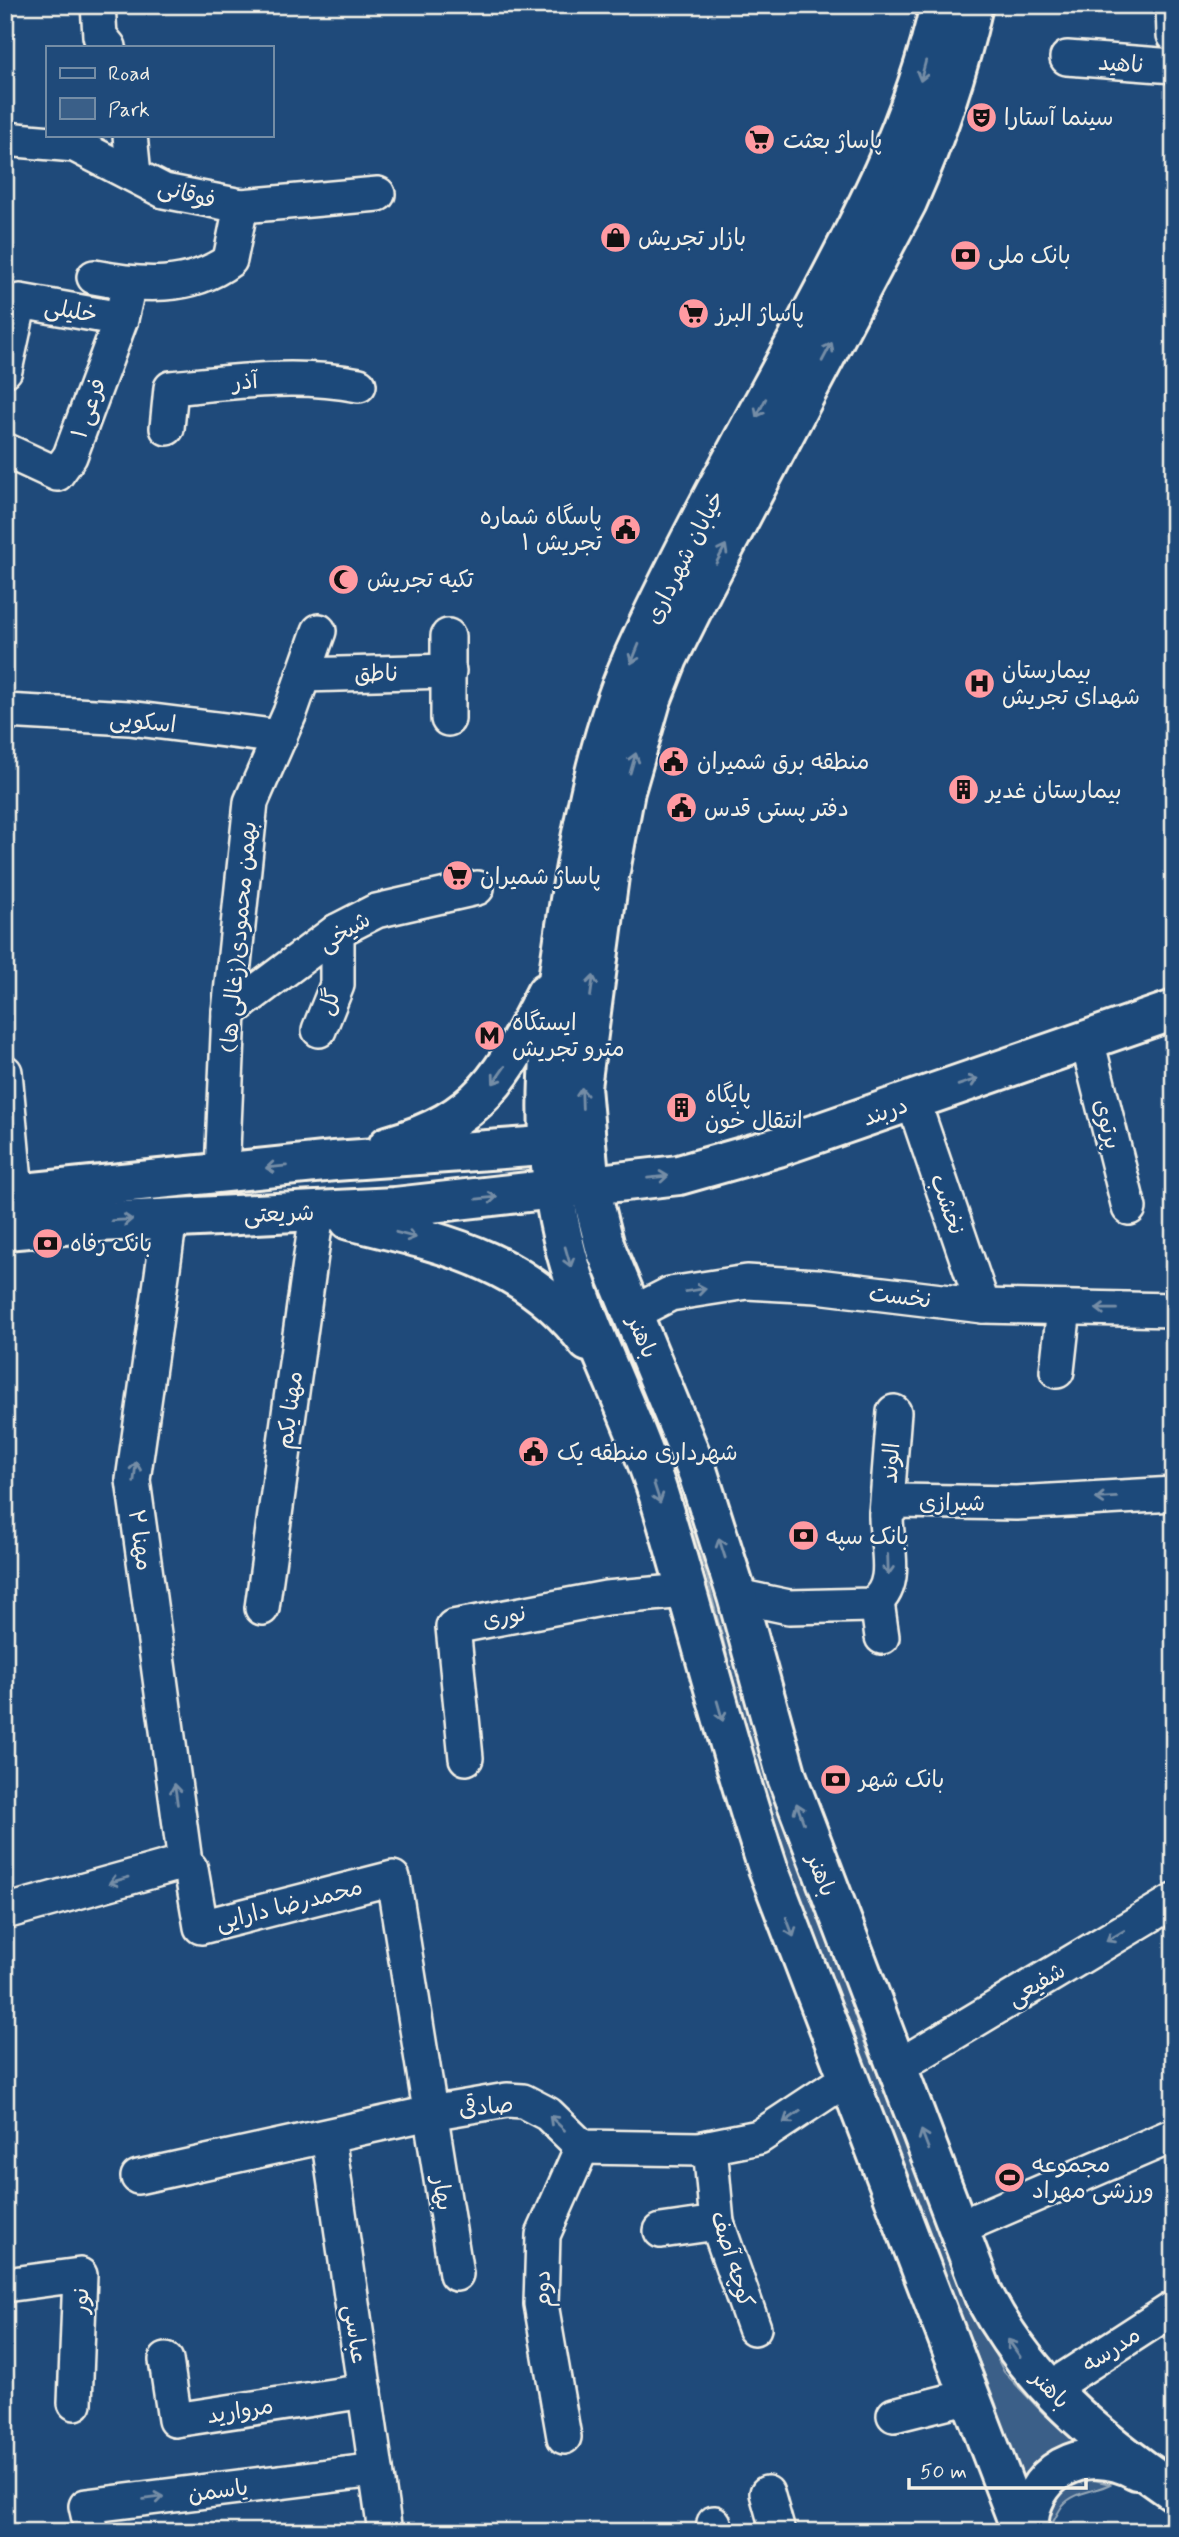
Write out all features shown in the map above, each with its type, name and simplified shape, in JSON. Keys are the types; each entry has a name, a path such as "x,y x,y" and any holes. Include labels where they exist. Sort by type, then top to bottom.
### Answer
{"main road":[{"name":"خیابان شهرداری","path":"566,1144 549,1048 557,972 587,802 602,740 638,645 878,188 919,85 940,5"},
{"name":"خیابان شهرداری","path":"566,1144 581,1087 598,942 625,790 651,701 668,658 704,586 907,202 930,151 951,90 973,5"},
{"path":"334,1161 427,1135 473,1107 497,1080 557,972"},
{"name":"دربند","path":"553,1191 678,1175 778,1146 1174,1010"},
{"name":"شریعتی","path":"11,1194 334,1161 393,1159 566,1144"},
{"name":"باهنر","path":"566,1144 590,1187 608,1255 698,1473 737,1596 787,1777 984,2296 1016,2352 1049,2389 1105,2440 1170,2489"},
{"name":"باهنر","path":"566,1144 553,1191 567,1254 608,1369 636,1430 763,1855 1022,2532"},
{"path":"393,1159 415,1170 424,1183 422,1191 415,1198 395,1207"},
{"name":"شریعتی","path":"5,1230 170,1218 395,1207 553,1191"},
{"path":"317,1212 479,1255 539,1289 562,1309 608,1369"},
{"path":"1028,2532 1028,2515 1033,2496 1060,2466 1085,2460 1108,2460 1131,2467 1170,2489"}],"street":[{"path":"98,5 100,36 109,46"},
{"path":"1173,5 1174,35"},
{"name":"ناهید","path":"1068,58 1174,66"},
{"path":"131,136 134,175"},
{"name":"فوقانی","path":"5,139 75,145 164,191 241,206 378,194"},
{"path":"94,276 129,284 178,282 213,273 229,260 241,206"},
{"name":"فرعی ۱","path":"5,450 57,474 70,457 121,319 129,284"},
{"name":"خلیلی","path":"5,370 20,301 121,319"},
{"name":"آذر","path":"167,428 171,388 272,379 329,379 359,384"},
{"name":"بهمن محمودی(زغالی ها)","path":"222,1172 229,1012 251,802 280,737 319,631"},
{"path":"448,636 448,719"},
{"name":"ناطق","path":"303,675 449,671"},
{"name":"اسکویی","path":"5,711 129,718 280,737"},
{"name":"شیخی","path":"229,1012 337,931 376,911 477,888"},
{"name":"گل","path":"319,1030 337,985 337,931"},
{"name":"پرتوی","path":"1087,1040 1129,1208"},
{"path":"6,1072 11,1194"},
{"name":"نخشب","path":"913,1101 983,1306"},
{"name":"مهنا یکم","path":"262,1608 317,1212"},
{"name":"مهنا ۲","path":"170,1218 133,1480 185,1862"},
{"name":"نخست","path":"633,1313 670,1294 747,1282 817,1286 983,1306 1174,1310"},
{"path":"1057,1371 1064,1308"},
{"name":"الوند","path":"886,1514 894,1412"},
{"name":"شیرازی","path":"877,1602 885,1589 890,1571 886,1514 898,1501 1016,1503 1174,1494"},
{"name":"نوری","path":"466,1758 453,1627 606,1598 686,1591"},
{"path":"737,1596 789,1607 871,1605 877,1602 882,1637"},
{"path":"5,1912 185,1862"},
{"name":"محمدرضا دارایی","path":"185,1862 191,1869 201,1927 393,1878 430,2113"},
{"name":"شفیعی","path":"897,2067 1174,1901"},
{"path":"582,2147 710,2147 759,2137 848,2078"},
{"name":"صادقی","path":"138,2178 483,2102 523,2101 548,2114 582,2147"},
{"name":"بهار","path":"430,2113 456,2274"},
{"path":"958,2228 1174,2135"},
{"name":"عباسی","path":"328,2136 385,2532"},
{"name":"دوم","path":"564,2437 541,2304 542,2235 582,2147"},
{"name":"کوچه آصف","path":"710,2147 717,2223 754,2328"},
{"path":"661,2231 717,2223"},
{"name":"نور","path":"5,2285 80,2275 75,2403"},
{"name":"مدرسه","path":"1049,2389 1174,2308"},
{"name":"مروارید","path":"166,2360 175,2420 365,2391"},
{"path":"894,2415 970,2396"},
{"name":"یاسمن","path":"92,2532 86,2506 376,2470"},
{"path":"766,2493 778,2532"}],"green space":[{"path":"592,1255 674,1447 813,1893 861,2034 975,2315 1004,2372 1043,2413 1085,2449 1023,2494 996,2404 881,2114 788,1864 757,1773 706,1573 681,1497 583,1261"},
{"path":"1090,2479 1110,2484 1068,2500 1048,2530 1044,2512 1056,2492"}],"place":[{"name":"سینما آستارا","path":"981,117"},
{"name":"پاساژ بعثت","path":"760,140"},
{"name":"بازار تجریش","path":"615,237"},
{"name":"بانک ملی","path":"965,255"},
{"name":"پاساژ البرز","path":"693,313"},
{"name":"پاسگاه شماره ۱ تجریش","path":"625,529"},
{"name":"تکیه تجریش","path":"344,579"},
{"name":"بیمارستان شهدای تجریش","path":"979,683"},
{"name":"منطقه برق شمیران","path":"674,761"},
{"name":"بیمارستان غدیر","path":"963,790"},
{"name":"دفتر پستی قدس","path":"681,808"},
{"name":"پاساژ شمیران","path":"457,876"},
{"name":"ایستگاه مترو تجریش","path":"489,1035"},
{"name":"پایگاه انتقال خون","path":"682,1107"},
{"name":"بانک رفاه","path":"47,1243"},
{"name":"شهرداری منطقه یک","path":"534,1452"},
{"name":"بانک سپه","path":"803,1536"},
{"name":"بانک شهر","path":"836,1779"},
{"name":"مجموعه ورزشی مهراد","path":"1009,2177"}]}
